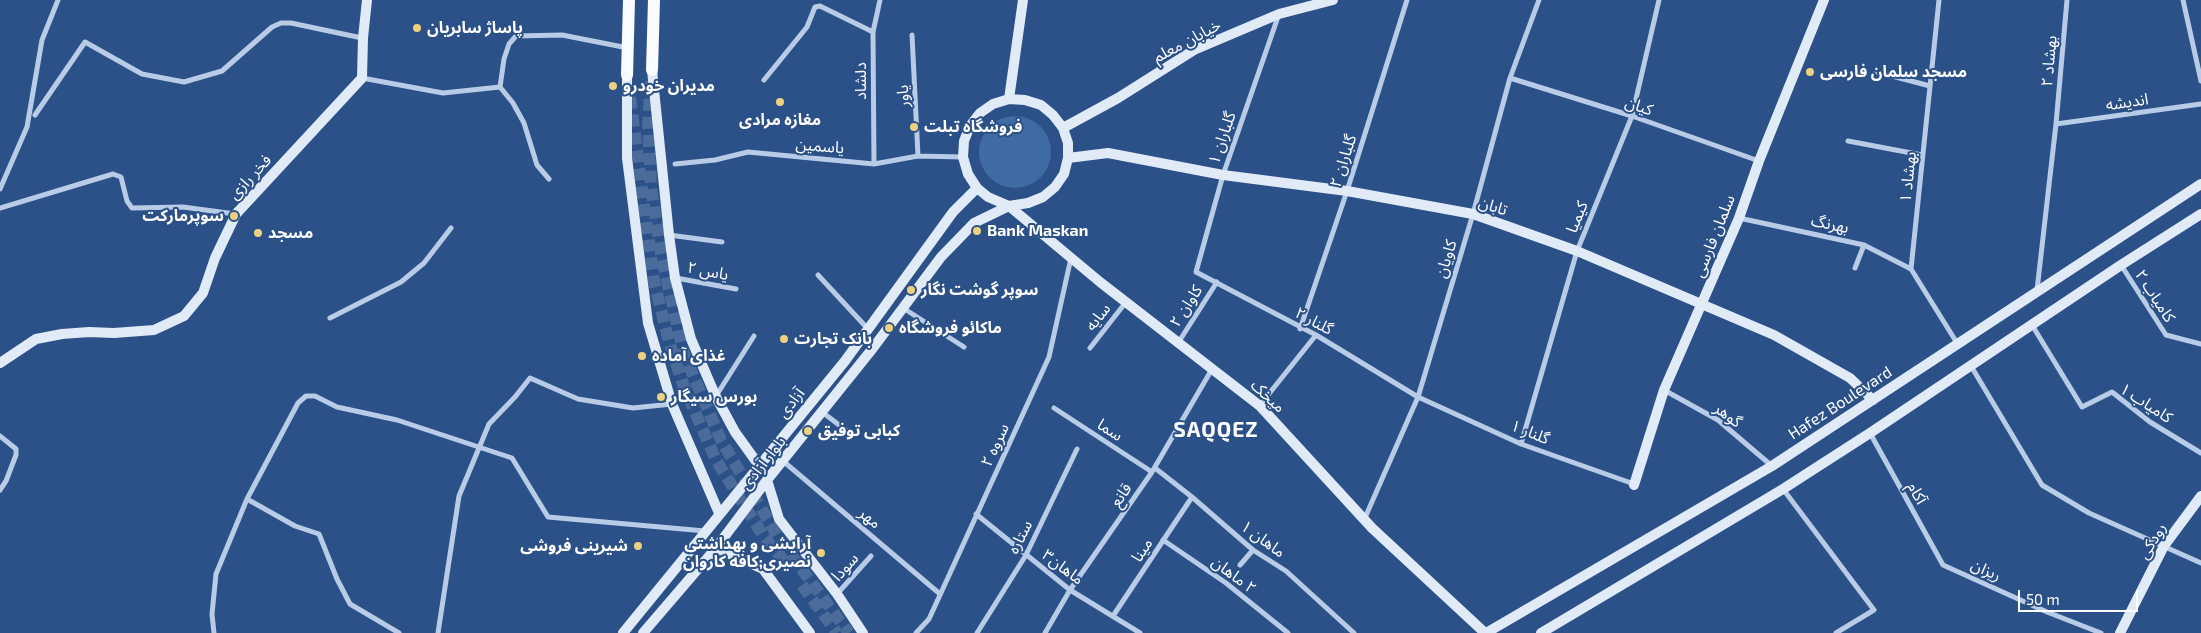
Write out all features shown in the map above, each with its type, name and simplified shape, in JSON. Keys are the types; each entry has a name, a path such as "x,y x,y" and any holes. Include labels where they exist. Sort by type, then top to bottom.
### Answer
{"main road":[{"path":"362,78 363,38 367,0"},
{"path":"629,0 627,158 648,323 672,404 719,513"},
{"path":"654,0 652,70 675,278 691,339 716,397 735,432 758,464"},
{"path":"1009,99 1023,0"},
{"name":"خیابان معلم","path":"1063,128 1118,98 1194,50 1279,14 1333,0"},
{"name":"سلمان فارسی","path":"1634,485 1664,390 1739,218 1759,161 1824,0"},
{"name":"فخر رازی","path":"0,363 36,339 80,332 154,330 184,316 203,293 215,258 236,214 362,78"},
{"path":"1009,99 1025,100 1040,105 1054,115 1063,128 1068,143 1068,158 1064,174 1049,192 1028,203 1009,206 988,196 977,188 968,174 963,158 964,141 970,126 980,113 994,104 1009,99"},
{"name":"تابان","path":"1068,158 1108,153 1222,175 1347,191 1473,214 1577,252 1774,335 1850,378 1873,400"},
{"name":"Hafez Boulevard","path":"1485,633 1772,466 2037,290 2201,184"},
{"name":"آزادی","path":"623,633 758,464 786,434 868,330 953,212 977,188"},
{"name":"میخک","path":"1009,206 1177,343 1260,406 1364,520 1485,633"},
{"name":"بلوار آزادی","path":"643,633 716,548 941,257 974,223 1009,206"},
{"path":"1540,633 1783,489 1870,434 2120,265 2201,214"},
{"path":"767,480 779,518 837,594 863,633"},
{"name":"رودکی","path":"2120,633 2164,546 2201,496"},
{"path":"716,548 763,569 810,633"}],"street":[{"path":"0,189 27,127 42,40 58,0"},
{"name":"دلشاد","path":"874,164 873,32 880,0"},
{"name":"گلباران ۲","path":"1300,329 1347,191 1407,0"},
{"name":"کاویان","path":"1364,520 1418,397 1473,214 1510,78 1540,0"},
{"name":"کیمیا","path":"1522,444 1577,252 1632,116 1659,0"},
{"name":"بهشاد ۱","path":"1911,269 1939,0"},
{"name":"بهشاد ۲","path":"2037,290 2056,124 2067,0"},
{"path":"2183,0 2201,81"},
{"path":"764,80 807,27 815,6 820,6 873,32"},
{"name":"گلباران ۱","path":"1196,272 1222,175 1279,14"},
{"path":"35,115 85,42 142,74 184,82 222,71 272,27 281,23 291,22 363,38"},
{"name":"یاور","path":"912,35 918,156"},
{"path":"549,179 537,166 524,123 513,103 500,87 504,59 509,44 516,36 562,36 629,48"},
{"path":"1877,72 1930,86"},
{"path":"362,78 443,93 500,87"},
{"name":"کیان","path":"1510,78 1632,116 1759,161"},
{"name":"اندیشه","path":"2056,124 2201,104"},
{"path":"1848,141 1922,155"},
{"name":"یاسمین","path":"675,164 715,160 748,152 874,164 918,156 963,158"},
{"path":"0,208 113,174 120,177 124,185 127,201 132,208 182,207 236,214"},
{"name":"بهرنگ","path":"1739,218 1864,245 1911,269"},
{"path":"330,318 401,282 424,262 451,228"},
{"path":"669,235 722,242"},
{"path":"1855,268 1864,245"},
{"name":"سروه ۲","path":"916,633 929,619 1049,357 1071,258"},
{"name":"کامیاب ۲","path":"2120,265 2166,335 2201,344"},
{"path":"1911,269 1957,343"},
{"name":"گلنار ۲","path":"1196,272 1316,336 1418,397"},
{"path":"818,275 868,330"},
{"name":"یاس ۲","path":"675,278 736,289"},
{"name":"کاوان ۲","path":"1177,343 1217,282"},
{"name":"سایه","path":"1090,348 1126,302"},
{"path":"903,308 964,347"},
{"name":"کامیاب ۱","path":"2032,324 2082,406 2112,392 2150,422 2201,453"},
{"path":"716,397 754,336"},
{"path":"1260,406 1316,336"},
{"path":"1970,366 2042,485 2089,513 2201,563"},
{"name":"قانع","path":"1045,633 1070,590 1153,470 1212,368"},
{"path":"438,633 459,496 478,446 489,424 530,378 578,399 633,408 672,404"},
{"name":"گوهر","path":"1664,390 1718,420 1772,466"},
{"path":"214,633 212,614 216,574 247,499 298,403 306,396 315,396 337,407 398,420 512,458 548,517 705,531"},
{"name":"گلنار ۱","path":"1418,397 1522,444 1634,485"},
{"name":"سما","path":"1054,408 1153,470"},
{"path":"822,411 851,434"},
{"name":"آکام","path":"1870,434 1943,564"},
{"path":"0,436 16,449 6,481 0,490"},
{"name":"ستاره","path":"977,633 1026,555 1078,449"},
{"name":"مهر","path":"783,461 940,594"},
{"name":"ماهان ۱","path":"1153,470 1192,497 1253,550 1286,571 1354,633"},
{"path":"1783,489 1874,610 1836,633"},
{"name":"مینا","path":"1113,616 1192,497"},
{"path":"247,499 295,526 319,534 337,579 350,604 399,633"},
{"name":"ماهان۳","path":"976,514 1070,590 1140,633"},
{"name":"٢ ماهان","path":"1164,540 1226,583 1288,633"},
{"path":"1240,565 1253,550"},
{"name":"سودا","path":"837,594 871,556"},
{"name":"ریزان","path":"1943,564 2047,612 2102,633"}],"shaded area":[{"path":"1015,116 1035,122 1045,132 1051,152 1045,172 1035,182 1015,188 995,182 985,172 979,152 985,132 995,122"}],"tunnel":[{"path":"651,81 648,123 651,187 661,254 684,354 721,440 780,540 849,633"},
{"path":"630,97 654,281 669,342 684,387 716,460 764,537 791,569"},
{"path":"802,585 837,633"}],"place":[{"name":"پاساژ سابریان","path":"417,28"},
{"name":"مسجد سلمان فارسی","path":"1810,72"},
{"name":"مدیران خودرو","path":"613,86"},
{"name":"مغازه مرادی","path":"780,102"},
{"name":"فروشگاه تبلت","path":"914,127"},
{"name":"سوپرمارکت","path":"234,216"},
{"name":"Bank Maskan","path":"977,231"},
{"name":"مسجد","path":"258,233"},
{"name":"سوپر گوشت نگار","path":"911,290"},
{"name":"ماکائو فروشگاه","path":"889,328"},
{"name":"بانک تجارت","path":"784,339"},
{"name":"غذای آماده","path":"642,356"},
{"name":"بورس سیگار","path":"661,397"},
{"name":"کبابی توفیق","path":"808,431"},
{"name":"شیرینی فروشی","path":"638,546"},
{"name":"آرایشی و بهداشتی نصیری;کافه کاروان","path":"821,553"}],"district":[{"name":"SAQQEZ","path":"1216,430"}]}
